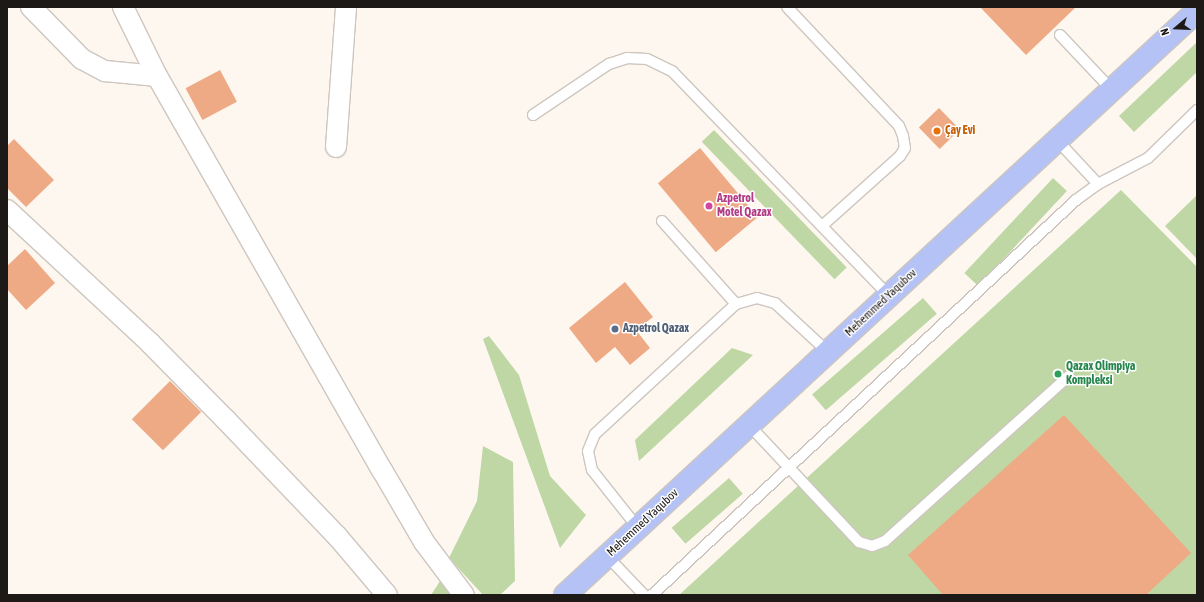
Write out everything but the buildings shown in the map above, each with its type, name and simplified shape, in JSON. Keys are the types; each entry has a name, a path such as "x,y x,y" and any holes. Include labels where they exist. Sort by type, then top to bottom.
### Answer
{"main road":[{"name":"Mehemmed Yaqubov","path":"565,595 1197,11"}],"street":[{"path":"31,7 82,60 105,71 157,76"},
{"path":"123,7 157,76 424,542 464,595"},
{"path":"336,147 346,7"},
{"path":"7,210 150,343 337,536 387,595"}],"lane":[{"path":"787,7 899,126 904,136 905,148 900,156 822,226"},
{"path":"1060,35 1112,90"},
{"path":"533,115 609,64 627,58 647,59 672,71 889,296"},
{"path":"652,595 1076,200 1098,184 1148,158 1197,110"},
{"path":"1057,140 1098,184"},
{"path":"662,220 736,304"},
{"path":"638,528 592,470 588,452 595,434 736,304 757,298 775,303 828,352"},
{"path":"750,425 859,542 872,546 885,541 1069,376"},
{"path":"607,556 644,595"}],"green space":[{"path":"1197,42 1197,72 1134,132 1119,116"},
{"path":"714,130 847,267 834,279 702,142"},
{"path":"1053,178 1067,191 978,286 964,273"},
{"name":"Qazax Olimpiya Kompleksi","path":"1121,190 1197,267 1197,595 679,595"},
{"path":"1197,195 1197,259 1165,226"},
{"path":"923,298 937,314 826,410 812,394"},
{"path":"489,336 519,375 550,476 586,515 560,548 483,339"},
{"path":"732,348 753,355 639,461 635,440"},
{"path":"483,446 513,462 515,581 500,595 483,595 449,558 477,501"},
{"path":"729,478 743,494 685,544 672,528"},
{"path":"440,581 452,595 431,595"}],"place":[{"name":"Çay Evi","path":"937,131"},
{"name":"Azpetrol Motel Qazax","path":"709,206"},
{"name":"Azpetrol Qazax","path":"615,329"},
{"name":"Qazax Olimpiya Kompleksi","path":"1058,374"}]}
